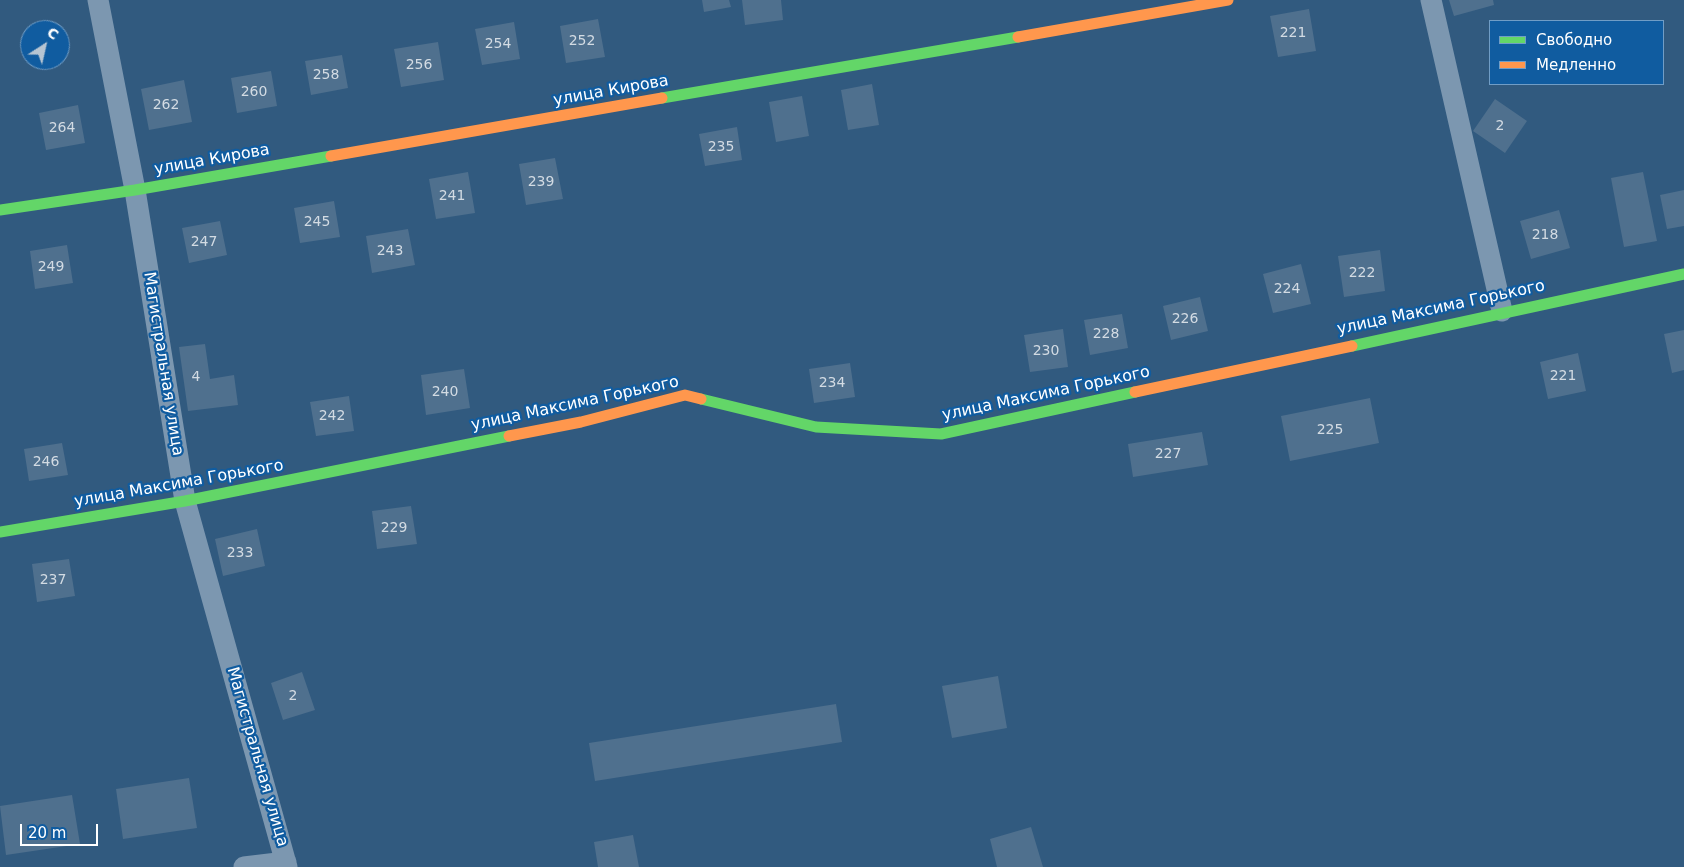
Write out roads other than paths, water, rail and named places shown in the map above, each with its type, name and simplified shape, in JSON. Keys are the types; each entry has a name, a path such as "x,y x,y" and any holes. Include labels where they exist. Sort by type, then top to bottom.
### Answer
{"street":[{"name":"Магистральная улица","path":"98,0 135,190 185,501 287,864"},
{"name":"улица Кирова","path":"0,210 135,190 1228,0"},
{"path":"1431,0 1502,311"},
{"name":"улица Максима Горького","path":"0,532 185,501 581,422 685,395 816,427 940,434 1502,311 1684,274"},
{"path":"244,867 287,864"}]}
